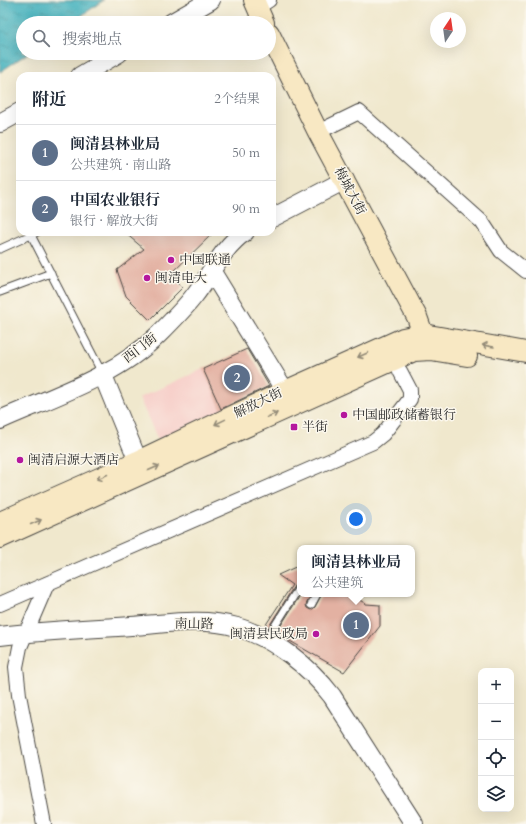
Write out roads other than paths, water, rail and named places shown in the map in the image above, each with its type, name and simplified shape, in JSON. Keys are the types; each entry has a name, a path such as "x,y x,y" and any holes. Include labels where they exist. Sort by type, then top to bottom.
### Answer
{"main road":[{"name":"梅城大街","path":"276,47 318,132 417,317 422,342"},
{"name":"解放大街","path":"0,522 138,461 391,342 413,335 422,342 443,352 526,366"},
{"name":"解放大街","path":"422,342 526,352"},
{"name":"解放大街","path":"0,538 414,352 422,342"}],"street":[{"path":"183,16 211,0"},
{"path":"87,72 108,60"},
{"path":"318,132 359,112 482,222 501,251 526,272"},
{"path":"0,123 16,114"},
{"path":"276,216 345,180"},
{"name":"西门街","path":"0,420 102,373 136,354 149,344 194,296 234,241 240,236"},
{"path":"212,272 285,391"},
{"path":"0,604 373,442 382,434 410,400 410,390 400,371"},
{"path":"102,373 138,461"},
{"path":"44,824 19,695 17,656 47,584"},
{"name":"南山路","path":"0,636 206,622 237,627 266,640 298,661 320,680 332,696 414,824"}],"lane":[{"path":"0,249 29,236"},
{"path":"35,236 51,273 102,373"},
{"path":"0,292 51,273"},
{"path":"266,640 297,591"},
{"path":"311,605 315,597"}],"water":[{"path":"0,0 104,0 81,16 16,16 16,60 18,60 0,72"}],"place":[{"name":"中国联通","path":"171,260"},
{"name":"闽清电大","path":"147,278"},
{"name":"中国农业银行","path":"237,378"},
{"name":"中国邮政储蓄银行","path":"344,415"},
{"name":"半街","path":"294,427"},
{"name":"闽清启源大酒店","path":"20,460"},
{"name":"闽清县林业局","path":"356,625"},
{"name":"闽清县民政局","path":"316,634"}]}
